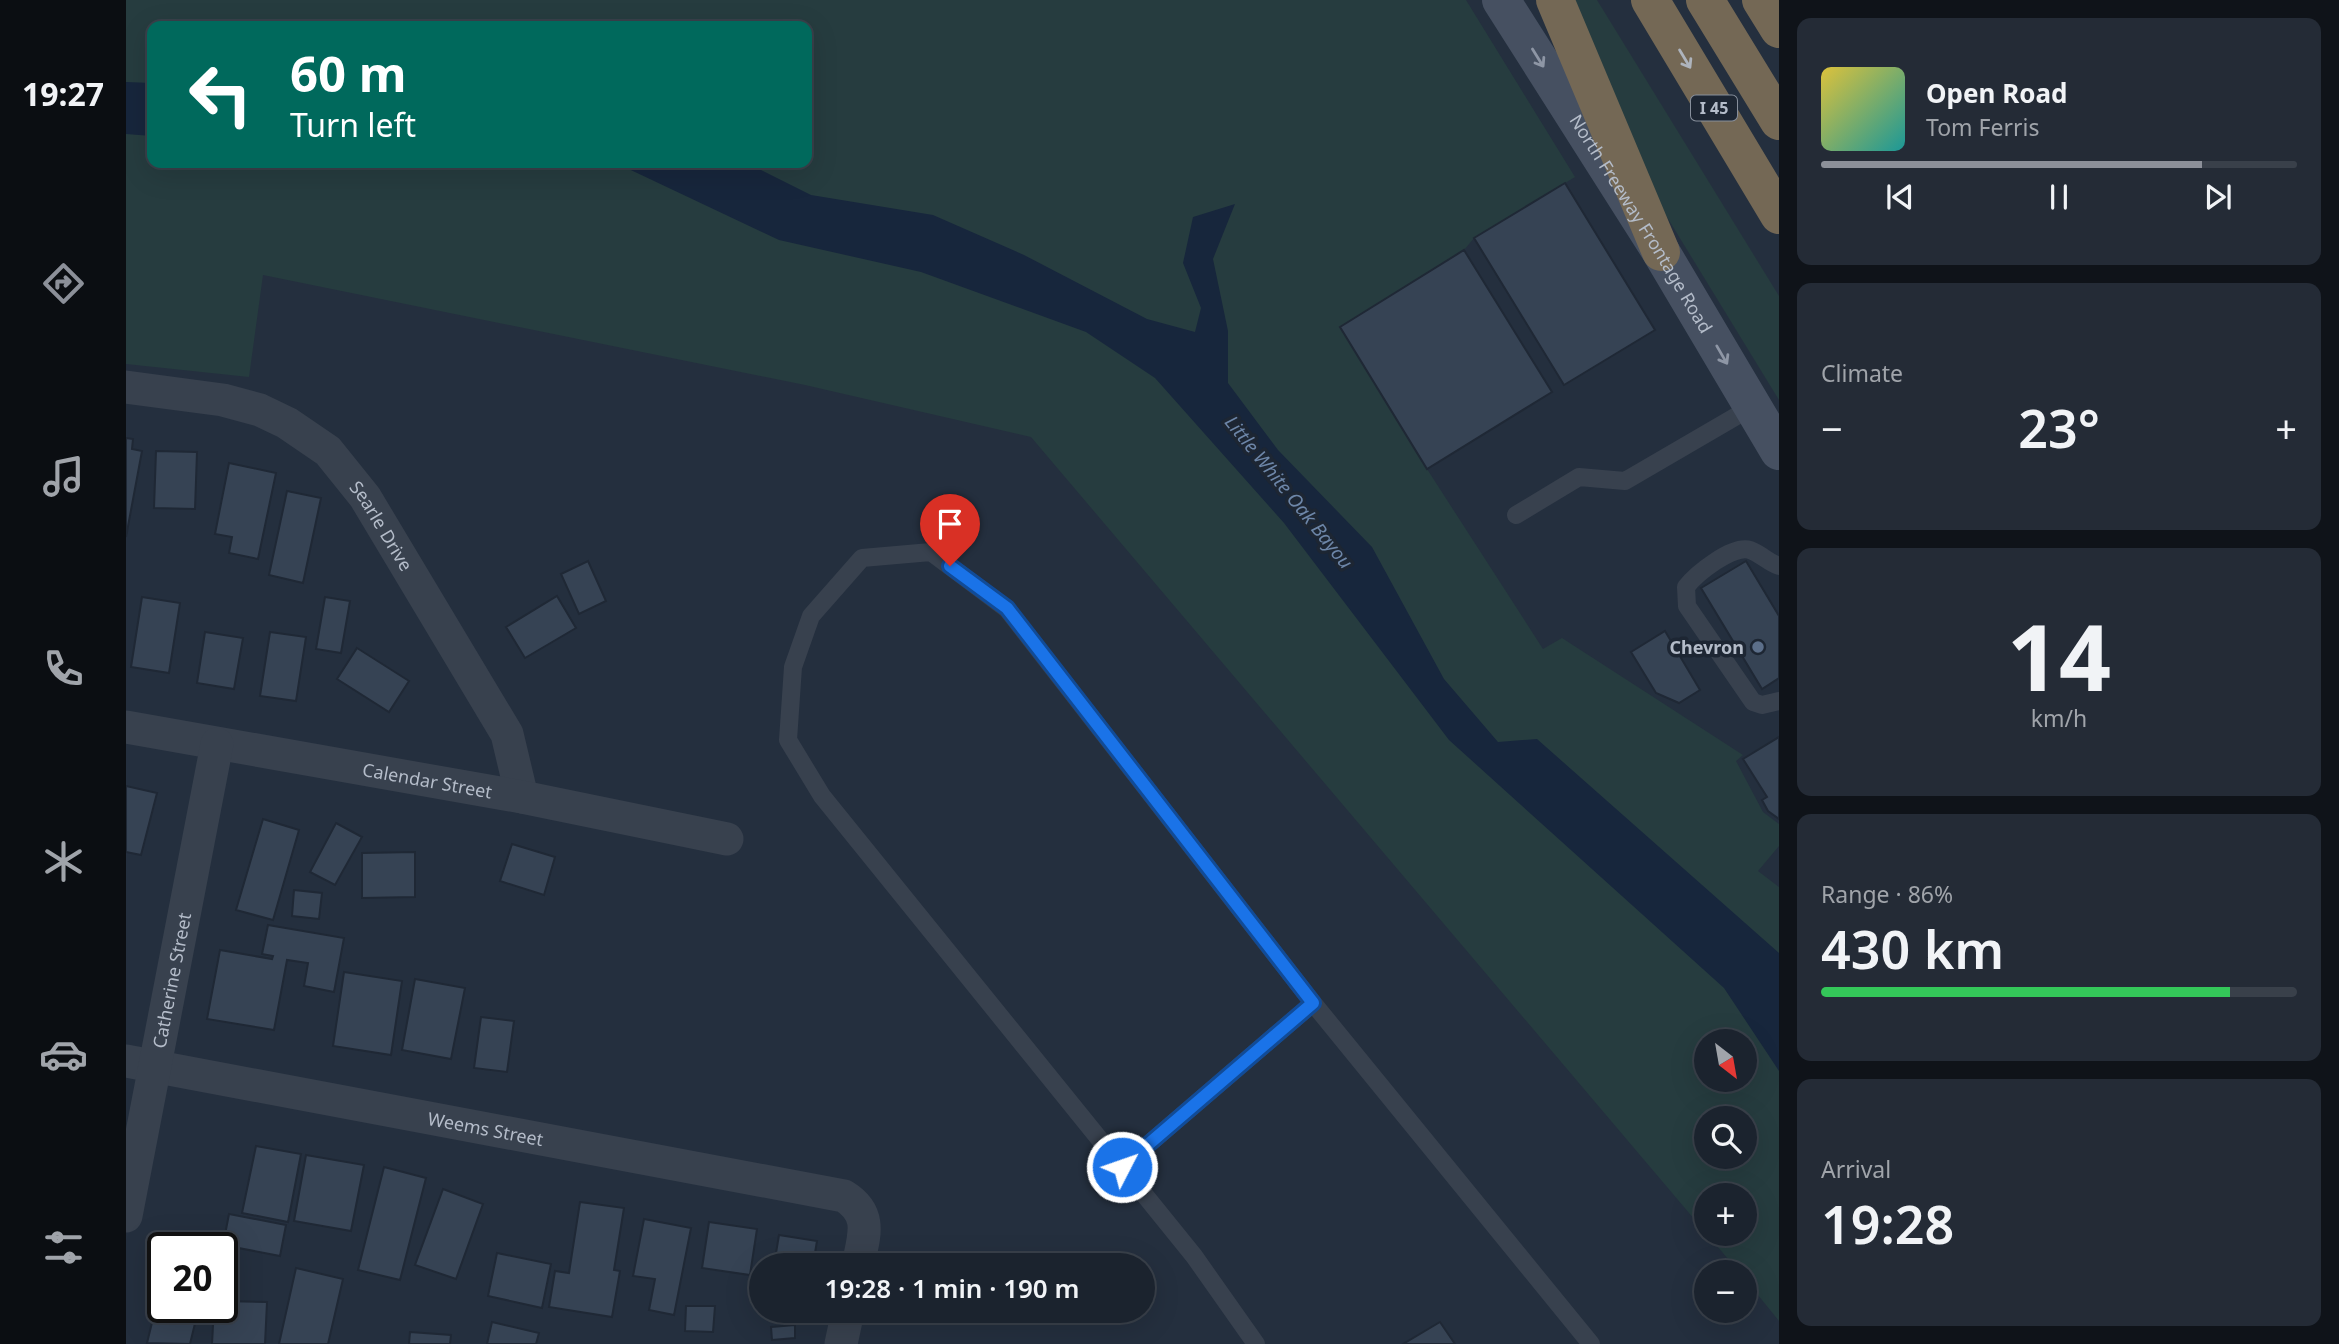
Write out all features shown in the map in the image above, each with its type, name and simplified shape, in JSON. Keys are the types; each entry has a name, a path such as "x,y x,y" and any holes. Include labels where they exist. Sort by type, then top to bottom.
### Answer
{"highway":[{"path":"1555,0 1661,251"},
{"name":"I 45","path":"1650,0 1779,215"},
{"path":"1705,0 1779,121"},
{"path":"1761,0 1779,29"}],"main road":[{"name":"North Freeway Frontage Road","path":"1501,0 1661,251 1779,451"}],"street":[{"name":"Searle Drive","path":"126,387 223,400 260,410 287,423 328,451 365,497 507,734 523,797"},
{"name":"Calendar Street","path":"126,727 523,797 727,839"},
{"name":"Catherine Street","path":"126,1216 140,1064 217,744"},
{"name":"Weems Street","path":"140,1064 844,1196 862,1212 864,1236 860,1253"},
{"path":"841,1344 845,1323"}],"lane":[{"path":"1516,515 1579,477 1625,481 1752,407"},
{"path":"1779,567 1749,549 1737,550 1695,574 1686,587 1688,606 1753,702 1762,705 1779,702"},
{"path":"1256,1344 1194,1256 822,796 788,740 793,667 811,616 862,558 931,552 1007,608 1313,1003 1591,1344"},
{"path":"1122,1167 1313,1003"}],"green space":[{"path":"126,0 1466,0 1575,177 1474,238 1464,250 1341,327 1427,469 1543,649 1562,638 1743,755 1736,761 1763,812 1779,824 1779,846 1758,871 1779,887 1779,1321 1757,1294 1757,1260 1729,1260 1717,1246 1757,1246 1757,1183 1694,1183 1694,1219 1031,437 805,385 263,275 249,377 126,364"},
{"path":"1568,0 1597,0 1779,296 1779,400 1640,173"}],"water":[{"path":"126,82 147,83 147,136 126,134"},
{"name":"Little White Oak Bayou","path":"627,168 757,168 811,195 933,215 1024,255 1147,319 1195,332 1201,308 1183,263 1193,217 1235,204 1213,259 1228,331 1228,383 1278,450 1372,547 1444,679 1498,742 1537,739 1779,953 1779,1071 1757,1038 1757,1029 1751,1029 1724,988 1449,740 1284,523 1155,378 1086,332 921,272 779,240"}],"building":[{"path":"1565,183 1655,330 1564,385 1474,238"},
{"path":"1464,250 1552,392 1427,469 1340,327"},
{"path":"126,438 133,439 132,449 142,451 126,537"},
{"path":"156,451 197,452 195,509 154,508"},
{"path":"229,463 276,473 258,559 229,553 232,537 215,534"},
{"path":"287,491 321,498 303,583 269,575"},
{"path":"588,561 606,601 579,614 561,574"},
{"name":"Chevron","path":"1746,561 1779,616 1779,678 1762,689 1701,588"},
{"path":"557,596 576,628 525,658 506,627"},
{"path":"142,597 180,603 169,673 131,667"},
{"path":"325,597 350,601 341,653 316,649"},
{"path":"1665,631 1700,690 1679,703 1656,693 1631,652"},
{"path":"205,632 243,638 234,689 197,683"},
{"path":"270,632 306,637 296,701 260,696"},
{"path":"357,648 409,681 389,712 337,679"},
{"path":"1779,737 1779,819 1768,811 1762,800 1767,797 1743,759"},
{"path":"126,786 157,793 141,855 126,852"},
{"path":"263,819 299,830 273,920 236,910"},
{"path":"336,823 362,837 335,885 310,872"},
{"path":"512,844 555,857 544,895 500,881"},
{"path":"415,852 415,897 362,898 362,853"},
{"path":"294,890 322,893 319,919 292,916"},
{"path":"268,925 344,938 334,992 304,986 308,963 287,960 274,1030 207,1019 220,950 272,959 273,956 262,954"},
{"path":"344,972 402,981 391,1055 333,1046"},
{"path":"415,979 465,988 451,1059 402,1050"},
{"path":"481,1017 514,1021 507,1072 474,1068"},
{"path":"256,1146 301,1154 288,1222 242,1213"},
{"path":"306,1155 364,1165 351,1231 294,1221"},
{"path":"384,1167 426,1178 400,1280 358,1270"},
{"path":"443,1189 483,1204 456,1279 415,1265"},
{"path":"580,1202 624,1208 614,1270 620,1271 612,1317 549,1307 555,1271 569,1273"},
{"path":"229,1214 286,1225 280,1256 238,1248 238,1232 226,1232"},
{"path":"644,1219 691,1228 674,1315 649,1310 655,1279 633,1276"},
{"path":"709,1222 757,1229 753,1253 749,1253 749,1275 702,1268"},
{"path":"779,1235 817,1241 815,1253 776,1253"},
{"path":"497,1253 551,1264 542,1308 488,1296"},
{"path":"296,1268 343,1279 328,1344 279,1344"},
{"path":"238,1301 267,1302 265,1344 212,1344 213,1323 238,1323"},
{"path":"686,1306 715,1306 713,1332 685,1331"},
{"path":"492,1322 539,1333 536,1344 487,1344"},
{"path":"1440,1322 1455,1344 1403,1344"},
{"path":"152,1323 195,1323 190,1344 147,1343"},
{"path":"795,1325 795,1338 772,1340 771,1327"},
{"path":"410,1332 451,1335 450,1344 409,1344"}],"place":[{"name":"Chevron","path":"1758,647"}],"route":[{"path":"950,566 1007,608 1313,1003 1122,1167"}]}
